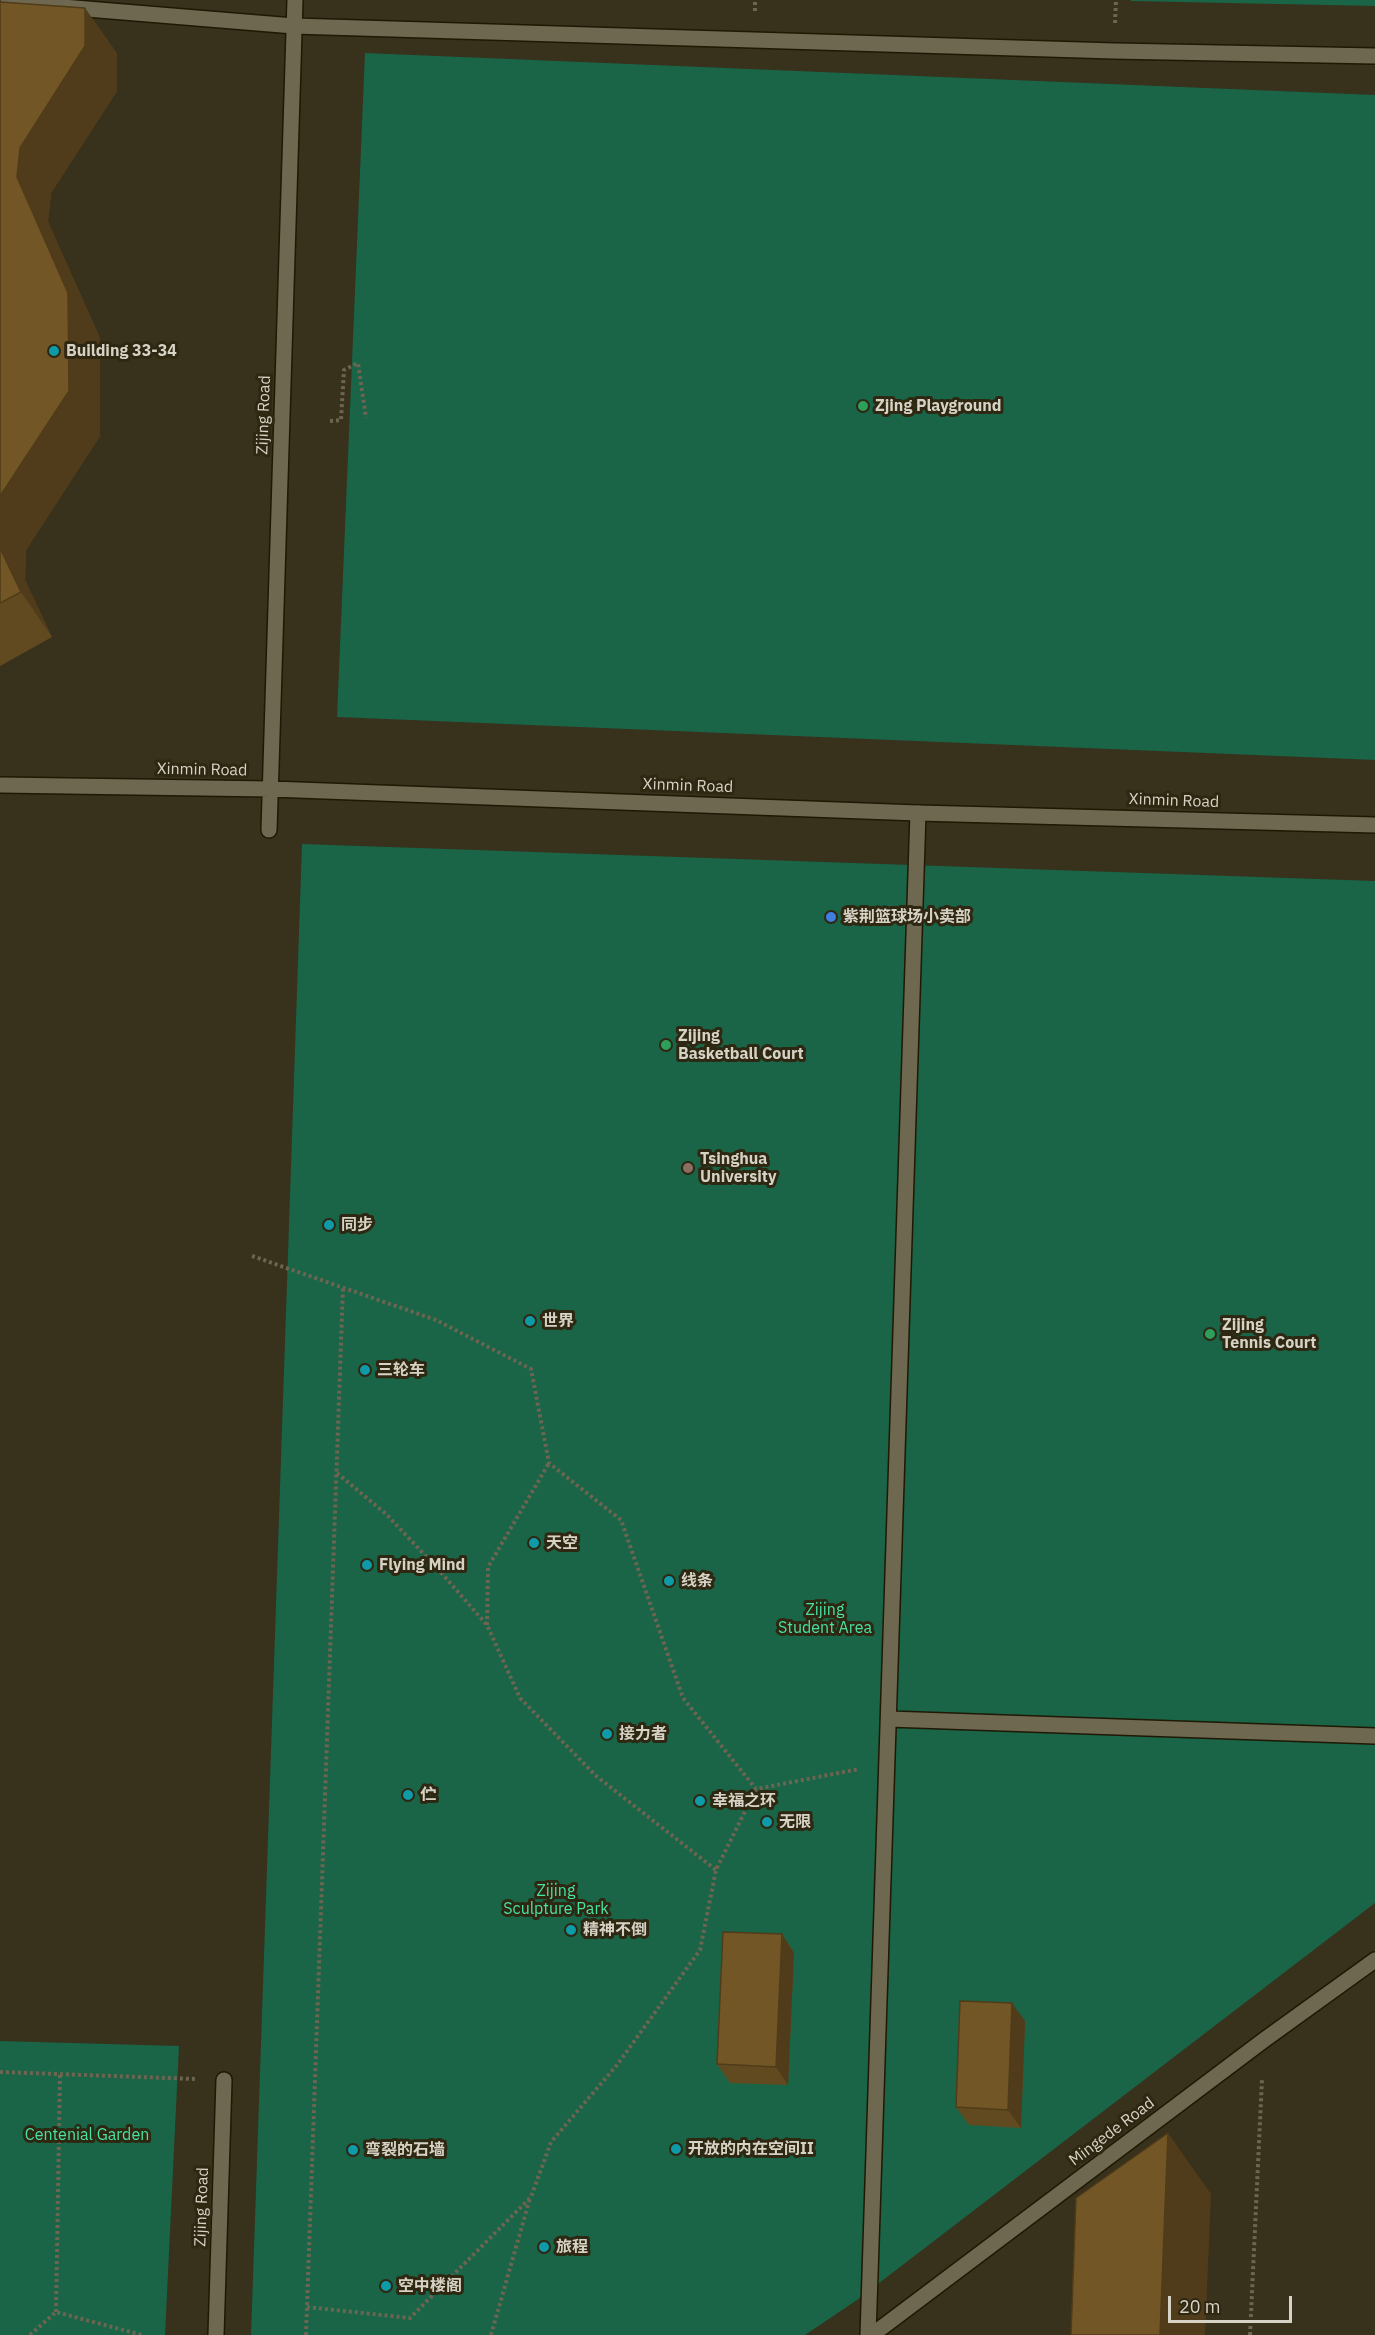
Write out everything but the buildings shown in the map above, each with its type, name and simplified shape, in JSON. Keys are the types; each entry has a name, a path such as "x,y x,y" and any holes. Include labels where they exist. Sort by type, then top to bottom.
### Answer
{"street":[{"path":"9,0 14,3 294,26 1114,51 1375,56"},
{"name":"Zijing Road","path":"269,830 295,0"},
{"name":"Xinmin Road","path":"0,785 271,789 918,813 1375,825"},
{"path":"870,2335 886,1763 918,813"},
{"path":"889,1719 1375,1736"},
{"name":"Mingede Road","path":"870,2335 1264,2040 1375,1960"},
{"name":"Zijing Road","path":"216,2335 224,2080"}],"path":[{"path":"330,421 341,420 344,370 358,363 366,418"},
{"path":"252,1256 436,1320 531,1369 549,1463 621,1520 683,1698 756,1789"},
{"path":"306,2335 343,1286"},
{"path":"487,1625 488,1566 549,1463"},
{"path":"336,1472 386,1514 487,1625 520,1698 595,1774 716,1870"},
{"path":"756,1789 886,1763"},
{"path":"491,2335 531,2197 551,2142 617,2065 700,1950 716,1870 756,1789"},
{"path":"1250,2335 1264,2040"},
{"path":"0,2072 224,2080"},
{"path":"30,2335 56,2312 60,2074"},
{"path":"307,2307 410,2318 531,2197"},
{"path":"56,2312 142,2335"}],"green space":[{"path":"1131,0 1375,0 1375,6 1131,1"},
{"name":"Zjing Playground","path":"365,53 1375,95 1375,760 337,717"},
{"name":"Zijing Student Area","path":"302,844 1375,881 1375,1903 857,2300 805,2335 251,2335"},
{"name":"Centenial Garden","path":"0,2041 179,2046 165,2335 0,2335"}],"place":[{"name":"Building 33-34","path":"54,351"},
{"name":"Zjing Playground","path":"863,406"},
{"name":"紫荆篮球场小卖部","path":"831,917"},
{"name":"Zijing Basketball Court","path":"666,1045"},
{"name":"Tsinghua University","path":"688,1168"},
{"name":"同步","path":"329,1225"},
{"name":"世界","path":"530,1321"},
{"name":"Zijing Tennis Court","path":"1210,1334"},
{"name":"三轮车","path":"365,1370"},
{"name":"天空","path":"534,1543"},
{"name":"Flying Mind","path":"367,1565"},
{"name":"线条","path":"669,1581"},
{"name":"接力者","path":"607,1734"},
{"name":"伫","path":"408,1795"},
{"name":"幸福之环","path":"700,1801"},
{"name":"无限","path":"767,1822"},
{"name":"精神不倒","path":"571,1930"},
{"name":"开放的内在空间II","path":"676,2149"},
{"name":"弯裂的石墙","path":"353,2150"},
{"name":"旅程","path":"544,2247"},
{"name":"空中楼阁","path":"386,2286"}],"park label":[{"name":"Zijing Sculpture Park","path":"556,1900"}]}
